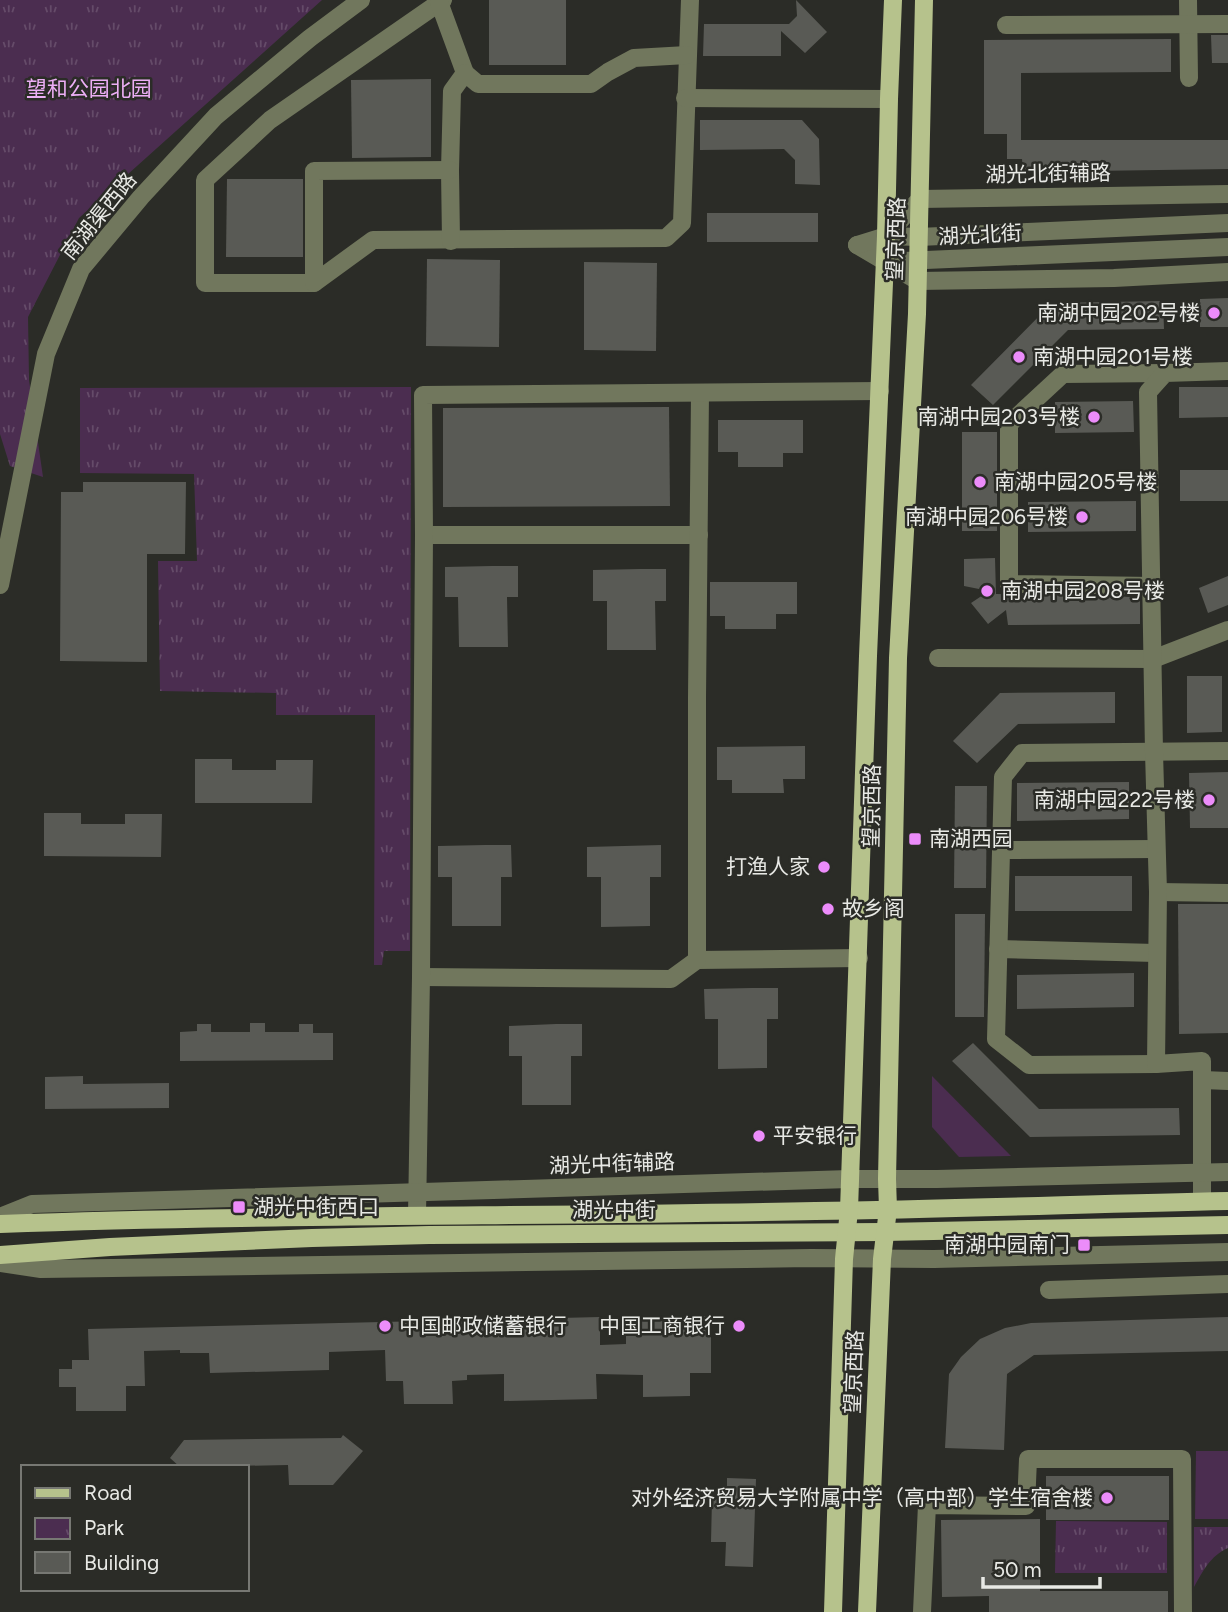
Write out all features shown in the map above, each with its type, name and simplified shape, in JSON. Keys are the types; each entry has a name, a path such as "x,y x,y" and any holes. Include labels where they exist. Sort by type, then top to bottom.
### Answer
{"main road":[{"name":"望京西路","path":"833,1612 844,1259 849,1210 859,958 867,669 880,391 893,0"},
{"name":"望京西路","path":"867,1612 882,1259 888,1209 898,659 918,281 924,0"},
{"name":"湖光中街","path":"0,1224 418,1215 804,1212 1228,1200"},
{"name":"湖光中街","path":"0,1255 110,1247 429,1235 885,1232 1228,1225"}],"street":[{"name":"南湖渠西路","path":"0,585 46,354 81,270 134,192 305,34 361,0"},
{"path":"687,55 634,58 592,84 478,84 465,73 441,1 270,120 205,180 205,283 313,283 373,240 666,238 682,223 690,0"},
{"path":"1188,0 1189,78"},
{"path":"1006,25 1228,24"},
{"path":"451,241 452,91 465,73"},
{"path":"685,97 889,99"},
{"path":"313,283 313,171 450,170"},
{"name":"湖光北街辅路","path":"920,199 1228,194"},
{"path":"886,236 920,199"},
{"name":"湖光北街","path":"1228,223 919,237 886,236 858,245 885,261 1228,247"},
{"path":"885,261 918,281 1114,278 1228,272"},
{"path":"1152,586 1009,584 1009,424 1063,374 1228,371"},
{"path":"1156,1064 1158,892 1148,392 1165,373"},
{"path":"418,1215 423,395 880,391"},
{"path":"697,960 700,393"},
{"path":"424,535 699,535"},
{"path":"938,658 1153,660 1228,630"},
{"path":"1202,1201 1202,1061 1029,1065 996,1039 1003,777 1022,753 1228,751"},
{"path":"1001,850 1156,849"},
{"path":"1158,892 1228,893"},
{"path":"998,949 1156,953"},
{"path":"421,977 671,979 697,960 859,958"},
{"path":"1203,1080 1228,1081"},
{"name":"湖光中街辅路","path":"0,1217 32,1204 849,1179 1228,1172"},
{"path":"0,1263 41,1269 882,1259 1228,1251"},
{"path":"1049,1290 1228,1284"},
{"path":"922,1612 927,1505 1026,1506 1028,1459 1182,1459 1183,1612"}],"green space":[{"name":"望和公园北园","path":"0,0 322,0 79,218 28,317 29,380 43,477 10,466 0,434"},
{"path":"411,387 410,951 384,951 382,965 374,965 375,715 276,715 276,693 160,691 158,561 197,561 194,474 80,473 80,388"},
{"path":"932,1076 1011,1156 959,1157 932,1127"},
{"path":"1196,1451 1228,1451 1228,1519 1195,1519"},
{"path":"1056,1521 1167,1522 1167,1573 1055,1573"},
{"path":"1194,1527 1228,1527 1228,1548 1212,1560 1194,1587"}],"building":[{"path":"489,0 566,0 566,65 489,65"},
{"path":"796,0 827,32 805,53 781,31 781,56 703,56 704,24 789,24 797,16"},
{"path":"1211,35 1228,35 1228,63 1212,63"},
{"path":"1171,39 1171,72 1021,73 1021,140 1228,140 1228,169 1023,172 1022,159 1007,159 1007,134 984,134 984,40"},
{"path":"431,79 431,157 352,158 351,80"},
{"path":"700,120 802,120 819,139 820,185 795,184 795,160 784,149 700,150"},
{"path":"227,179 303,179 303,257 226,257"},
{"path":"707,213 818,213 818,242 707,242"},
{"path":"427,259 500,260 499,347 426,346"},
{"path":"584,262 657,263 656,351 584,350"},
{"name":"南湖中园202号楼","path":"1228,298 1228,327 1200,327 1200,299"},
{"name":"南湖中园201号楼","path":"1163,301 1164,329 1068,330 993,405 971,385 1052,303"},
{"path":"1179,387 1228,387 1228,417 1179,418"},
{"name":"南湖中园203号楼","path":"1133,401 1134,432 1055,433 1055,402"},
{"path":"669,407 670,506 443,507 443,408"},
{"path":"718,420 803,420 803,453 783,453 783,467 738,467 738,452 718,452"},
{"name":"南湖中园205号楼","path":"962,432 997,432 997,531 962,531"},
{"path":"1180,470 1228,470 1228,501 1180,501"},
{"path":"83,482 186,482 185,554 147,554 147,662 60,661 61,492 83,492"},
{"name":"南湖中园206号楼","path":"1136,501 1136,531 1028,532 1028,502"},
{"name":"南湖中园208号楼","path":"995,558 996,594 1140,597 1140,624 1008,625 1006,610 988,624 971,603 989,591 964,586 964,559"},
{"path":"518,566 518,597 507,597 508,647 459,647 458,597 445,597 445,567"},
{"path":"666,569 666,601 655,601 656,650 607,650 607,601 593,601 593,570"},
{"path":"1228,576 1228,605 1208,613 1199,588"},
{"path":"710,582 797,582 797,614 776,614 776,629 725,629 725,616 710,616"},
{"path":"1187,676 1222,676 1222,732 1187,733"},
{"path":"1115,692 1115,723 1018,724 977,763 953,741 1000,693"},
{"path":"805,746 805,779 783,779 784,793 732,793 732,780 717,780 717,747"},
{"path":"195,759 232,759 232,770 276,770 276,760 313,760 312,803 195,803"},
{"name":"南湖中园222号楼","path":"1228,772 1228,828 1190,828 1189,773"},
{"path":"1129,782 1129,819 1017,821 1017,783"},
{"path":"955,786 987,786 986,888 954,888"},
{"path":"44,813 81,813 81,824 125,824 125,814 162,814 161,857 44,856"},
{"path":"511,845 512,877 501,877 501,926 452,926 452,877 438,877 438,846"},
{"path":"661,845 661,877 650,877 650,926 601,927 601,877 587,877 587,847"},
{"path":"1015,876 1132,876 1132,911 1015,911"},
{"path":"1178,904 1228,904 1228,1033 1179,1034"},
{"path":"955,914 985,914 984,1017 955,1017"},
{"path":"1134,973 1134,1007 1017,1009 1017,975"},
{"path":"778,988 778,1019 767,1019 767,1068 718,1069 718,1019 705,1019 704,989"},
{"path":"250,1023 265,1023 265,1032 299,1032 299,1024 313,1024 313,1033 333,1033 333,1060 180,1061 180,1032 197,1031 197,1024 211,1024 211,1032 250,1032"},
{"path":"582,1024 582,1056 571,1056 571,1105 522,1105 522,1056 509,1056 509,1026"},
{"path":"973,1043 1039,1109 1179,1108 1180,1135 1030,1137 952,1061"},
{"path":"83,1076 83,1084 169,1083 169,1108 45,1109 45,1077"},
{"path":"711,1316 711,1373 690,1373 690,1396 643,1397 643,1375 596,1374 597,1399 504,1401 504,1374 467,1375 467,1380 452,1381 453,1404 404,1404 403,1381 386,1381 385,1350 329,1352 329,1370 210,1373 209,1353 180,1353 180,1350 144,1351 145,1386 126,1386 126,1411 76,1411 76,1387 59,1387 59,1369 72,1369 72,1360 89,1360 88,1329 600,1317 600,1345 626,1344 626,1318"},
{"path":"1228,1317 1228,1351 1034,1355 1007,1374 1004,1450 945,1448 949,1374 961,1357 980,1339 1005,1328 1031,1323"},
{"path":"343,1435 363,1451 333,1485 289,1485 288,1465 178,1465 170,1458 184,1440 341,1438"},
{"name":"对外经济贸易大学附属中学（高中部）学生宿舍楼","path":"1046,1476 1169,1476 1169,1520 1046,1520"},
{"path":"727,1478 756,1479 753,1567 725,1566 726,1542 711,1542 712,1499 727,1500"},
{"path":"1040,1519 1040,1591 1168,1591 1168,1612 989,1612 989,1596 942,1597 941,1520"}],"place":[{"name":"南湖中园202号楼","path":"1214,313"},
{"name":"南湖中园201号楼","path":"1019,357"},
{"name":"南湖中园203号楼","path":"1094,417"},
{"name":"南湖中园205号楼","path":"980,482"},
{"name":"南湖中园206号楼","path":"1082,517"},
{"name":"南湖中园208号楼","path":"987,591"},
{"name":"南湖中园222号楼","path":"1209,800"},
{"name":"南湖西园","path":"915,839"},
{"name":"打渔人家","path":"824,867"},
{"name":"故乡阁","path":"828,909"},
{"name":"平安银行","path":"759,1136"},
{"name":"湖光中街西口","path":"239,1207"},
{"name":"南湖中园南门","path":"1084,1245"},
{"name":"中国邮政储蓄银行","path":"385,1326"},
{"name":"中国工商银行","path":"739,1326"},
{"name":"对外经济贸易大学附属中学（高中部）学生宿舍楼","path":"1107,1498"}]}
